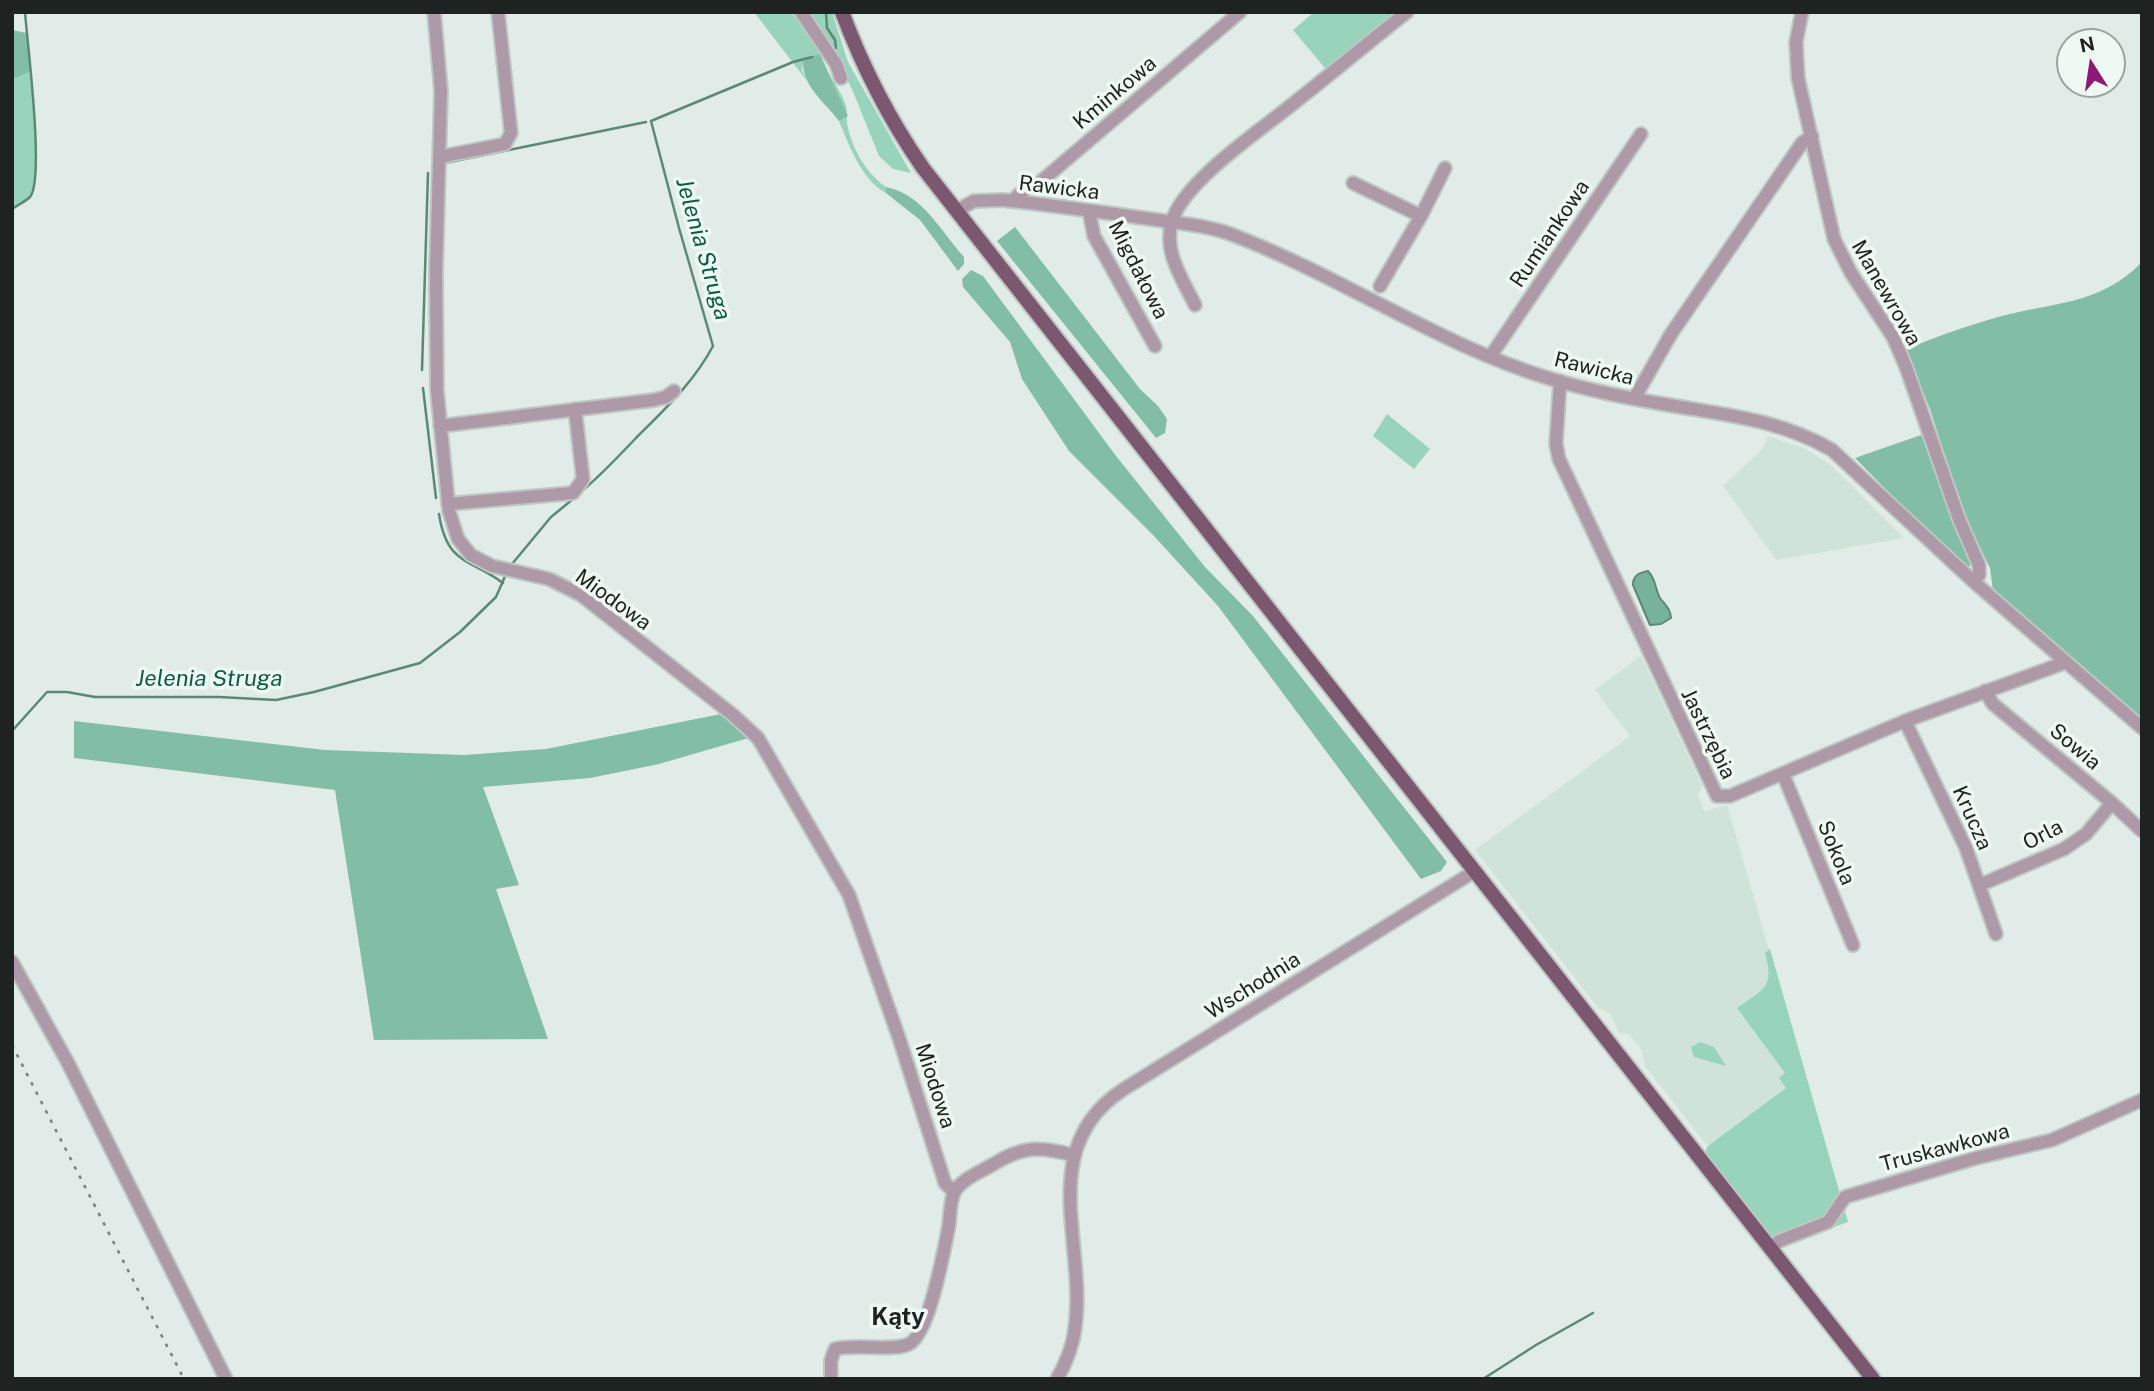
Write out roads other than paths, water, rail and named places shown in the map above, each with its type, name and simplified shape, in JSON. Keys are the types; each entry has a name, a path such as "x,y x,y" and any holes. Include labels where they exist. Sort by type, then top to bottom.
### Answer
{"main road":[{"path":"842,12 869,79 923,168 1873,1379"}],"street":[{"name":"Miodowa","path":"434,12 440,91 437,390 448,504 458,539 471,555 492,566 549,579 582,596 733,715 758,738 849,895 946,1183 954,1192"},
{"path":"439,157 505,144 512,133 498,12"},
{"path":"801,12 836,64 841,78"},
{"name":"Kminkowa","path":"1012,201 1038,184 1240,12"},
{"path":"1195,305 1170,255 1172,222 1178,207 1191,190 1227,157 1406,12"},
{"name":"Manewrowa","path":"1802,12 1795,55 1798,78 1837,247 1893,337 1906,367 1959,519 1979,565 1979,575 1974,582"},
{"name":"Rumiankowa","path":"1490,356 1642,134"},
{"path":"1633,399 1671,334 1802,143 1812,136"},
{"path":"1380,286 1421,216 1445,168"},
{"path":"1353,183 1421,216"},
{"name":"Rawicka","path":"958,210 974,201 1012,201 1172,222 1231,234 1490,356 1559,381 1633,399 1772,423 1818,442 1832,450 2064,663 2142,728"},
{"name":"Migdałowa","path":"1089,211 1094,236 1155,346"},
{"name":"Jastrzębia","path":"1559,381 1556,444 1559,459 1717,796 1730,796 1905,721 2064,663"},
{"path":"440,426 654,400 666,397 674,391"},
{"path":"448,504 573,493 583,480 575,410"},
{"name":"Sowia","path":"1985,691 1993,704 2142,831"},
{"name":"Krucza","path":"1905,721 1966,848 1996,934"},
{"name":"Sokola","path":"1783,774 1853,945"},
{"name":"Orla","path":"1980,886 2064,849 2086,834 2112,803"},
{"name":"Wschodnia","path":"1057,1379 1066,1363 1076,1327 1069,1178 1073,1155 1083,1130 1097,1110 1118,1093 1475,871"},
{"path":"12,962 68,1063 226,1379"},
{"name":"Truskawkowa","path":"1771,1248 1779,1241 1828,1222 1845,1197 1976,1158 2052,1140 2142,1101"},
{"path":"831,1379 831,1360 835,1349 844,1346 898,1346 909,1344 917,1336 924,1325 941,1265 954,1192 967,1180 1020,1151 1043,1148 1073,1155"}],"waterway":[{"path":"12,209 30,197 36,165 25,12"},
{"name":"Jelenia Struga","path":"826,12 827,28 835,40 836,48"},
{"name":"Jelenia Struga","path":"581,492 678,395 713,346 651,121 793,62 812,57"},
{"path":"445,163 646,122"},
{"path":"422,370 428,173"},
{"path":"423,388 436,498"},
{"name":"Jelenia Struga","path":"512,564 551,517 573,499"},
{"path":"439,514 443,531 454,552 503,583"},
{"name":"Jelenia Struga","path":"12,731 47,692 95,697 276,700 420,663 460,632 496,597 506,574"},
{"path":"1483,1379 1593,1313"}],"railway":[{"path":"12,1045 184,1379"}],"district":[{"name":"Kąty","path":"898,1318"}]}
